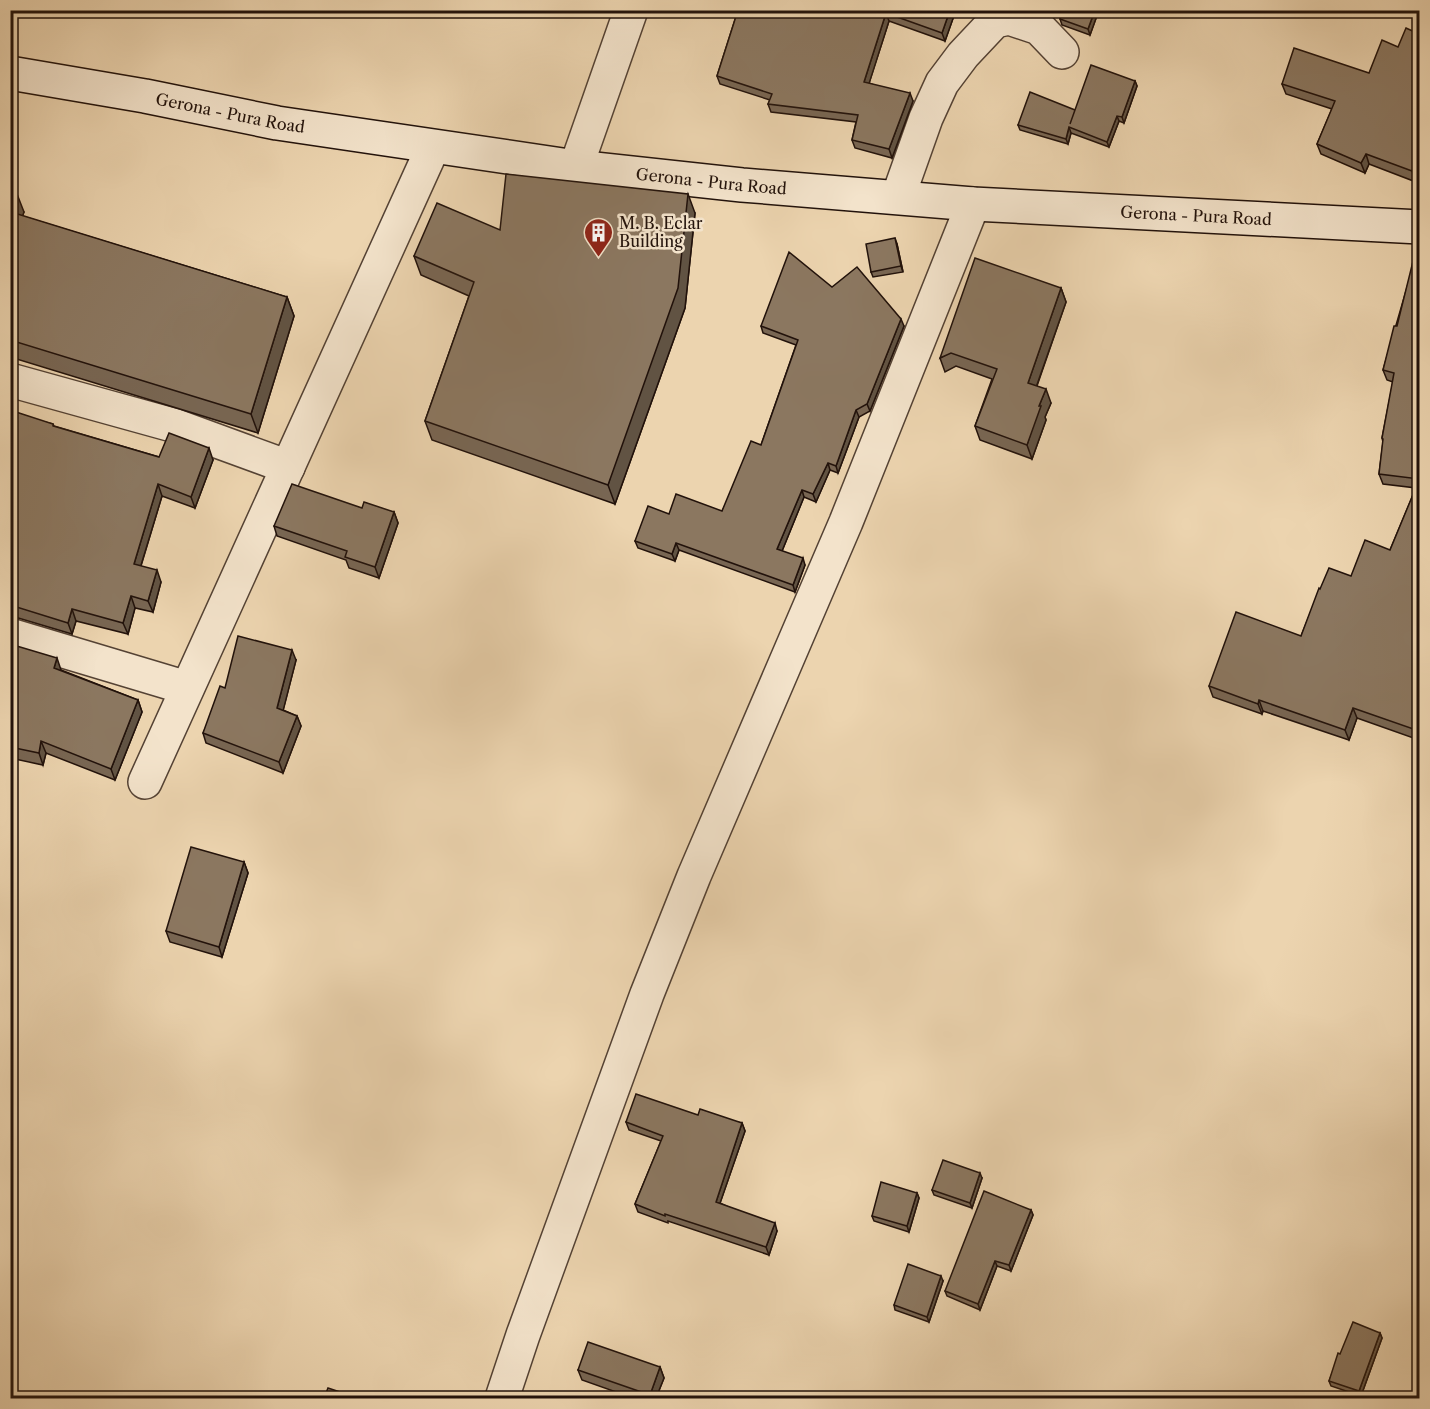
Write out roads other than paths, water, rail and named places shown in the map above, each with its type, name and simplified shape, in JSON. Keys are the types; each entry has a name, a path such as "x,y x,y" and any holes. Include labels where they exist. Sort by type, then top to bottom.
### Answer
{"street":[{"path":"576,167 631,10"},
{"path":"898,197 926,118 942,83 963,55 995,21 1009,18 1039,28 1062,52"},
{"name":"Gerona - Pura Road","path":"10,72 277,123 576,167 742,185 973,204 1419,227"},
{"path":"145,782 434,147"},
{"path":"502,1398 655,973 694,876 846,522 973,204"},
{"path":"10,380 176,426 288,467"},
{"path":"10,635 187,688"}],"place":[{"name":"M. B. Eclar Building","path":"598,258"}]}
